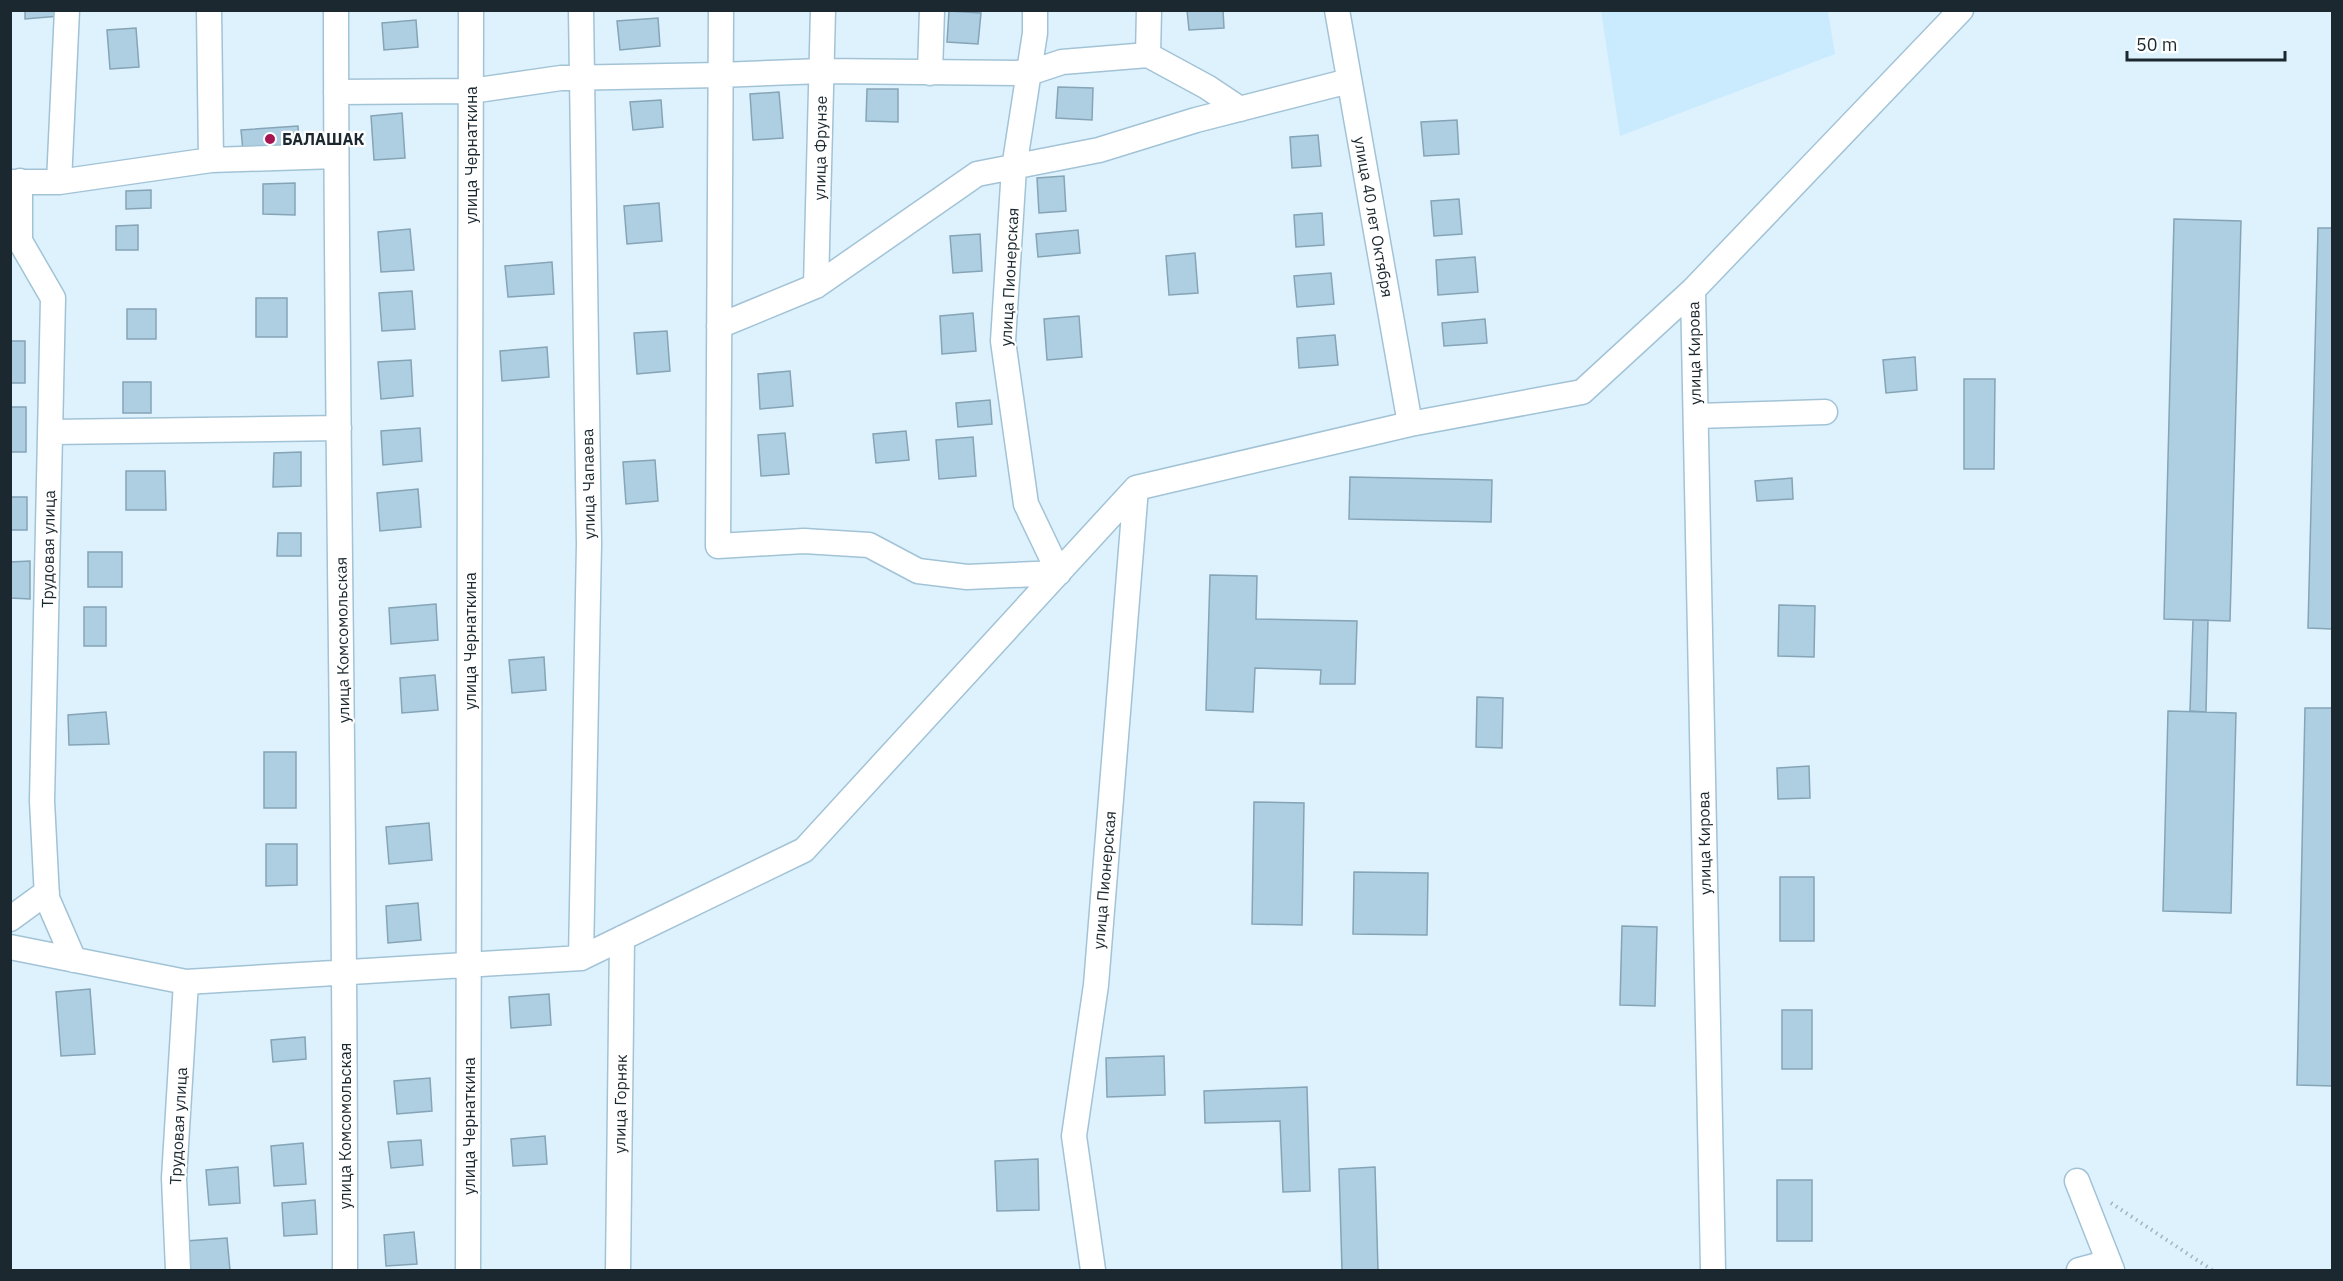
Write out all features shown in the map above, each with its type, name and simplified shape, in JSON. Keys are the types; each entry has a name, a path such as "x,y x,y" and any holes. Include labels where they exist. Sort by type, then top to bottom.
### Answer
{"street":[{"path":"59,182 67,10"},
{"path":"209,10 211,160"},
{"name":"улица Комсомольская","path":"336,10 345,972 345,1270"},
{"name":"улица Чернаткина","path":"468,1270 471,10"},
{"name":"улица Чапаева","path":"580,10 589,544 581,958"},
{"path":"721,10 718,546 804,541 869,545 918,571 967,577 1059,573"},
{"name":"улица Фрунзе","path":"816,286 823,10"},
{"path":"930,73 932,10"},
{"name":"улица Пионерская","path":"1035,10 1035,33 1014,168 1003,341 1026,504 1059,573"},
{"path":"1148,55 1149,10"},
{"name":"улица 40 лет Октября","path":"1337,10 1410,424"},
{"path":"10,947 186,982 581,958 804,850 1136,488 1410,424 1582,392 1693,290 1961,10"},
{"path":"336,92 471,91 561,78 822,71 1029,73 1062,62 1148,55 1207,87 1240,109"},
{"path":"719,326 816,286 978,174 1099,150 1196,120 1349,81"},
{"name":"Трудовая улица","path":"74,960 47,892 42,801 53,298 20,241 15,182 59,182 211,160 336,156"},
{"name":"улица Кирова","path":"1693,290 1713,1270"},
{"name":"улица Кирова","path":"1696,416 1825,412"},
{"path":"51,432 339,428"},
{"name":"улица Пионерская","path":"1093,1270 1074,1136 1096,985 1136,488"},
{"path":"10,919 47,892"},
{"name":"улица Горняк","path":"618,1270 622,938"},
{"name":"Трудовая улица","path":"178,1270 174,1178 186,982"},
{"path":"2077,1181 2110,1266 2079,1270"}],"path":[{"path":"2106,1200 2212,1270"}],"shaded area":[{"path":"1601,11 1828,11 1835,54 1620,136"}],"building":[{"path":"25,10 59,10 60,16 25,19"},
{"path":"1187,10 1223,10 1224,28 1189,30"},
{"path":"949,11 981,13 978,44 947,42"},
{"path":"658,18 660,46 620,50 617,21"},
{"path":"416,20 418,47 384,50 382,23"},
{"path":"136,28 139,67 110,69 107,30"},
{"path":"1058,87 1093,88 1092,120 1056,118"},
{"path":"867,89 898,89 898,122 866,121"},
{"path":"779,92 783,138 753,140 750,94"},
{"path":"661,100 663,127 633,130 630,102"},
{"path":"402,113 405,158 374,160 371,116"},
{"path":"1457,120 1459,154 1424,156 1421,122"},
{"name":"БАЛАШАК","path":"298,126 299,147 243,151 241,130"},
{"path":"1318,135 1321,166 1292,168 1290,137"},
{"path":"1064,176 1066,211 1039,213 1037,178"},
{"path":"295,183 295,215 263,214 263,184"},
{"path":"151,190 151,208 126,209 126,191"},
{"path":"1459,199 1462,234 1434,236 1431,201"},
{"path":"659,203 662,241 627,244 624,206"},
{"path":"1322,213 1324,245 1296,247 1294,215"},
{"path":"2174,219 2241,221 2230,621 2164,619"},
{"path":"138,225 138,250 116,250 116,226"},
{"path":"2318,228 2332,228 2332,629 2308,628"},
{"path":"410,229 414,270 381,272 378,232"},
{"path":"1078,230 1080,253 1038,257 1036,234"},
{"path":"980,234 982,271 953,273 950,236"},
{"path":"1195,253 1198,293 1169,295 1166,256"},
{"path":"1475,257 1478,292 1438,295 1436,260"},
{"path":"552,262 554,294 508,297 505,266"},
{"path":"1331,273 1334,304 1297,307 1294,276"},
{"path":"412,291 415,329 382,331 379,293"},
{"path":"256,298 287,298 287,337 256,337"},
{"path":"127,309 156,309 156,339 127,339"},
{"path":"973,313 976,351 942,354 940,316"},
{"path":"1079,316 1082,357 1047,360 1044,319"},
{"path":"1485,319 1487,343 1444,346 1442,323"},
{"path":"667,331 670,371 637,374 634,333"},
{"path":"1335,335 1338,365 1299,368 1297,338"},
{"path":"10,341 25,341 25,383 10,383"},
{"path":"547,347 549,377 502,381 500,351"},
{"path":"1915,357 1917,390 1886,393 1883,360"},
{"path":"411,360 413,396 381,399 378,362"},
{"path":"790,371 793,406 760,409 758,374"},
{"path":"1964,379 1995,379 1994,469 1964,469"},
{"path":"123,382 151,382 151,413 123,413"},
{"path":"990,400 992,424 958,427 956,403"},
{"path":"10,407 26,407 26,452 10,452"},
{"path":"420,428 422,461 383,465 381,431"},
{"path":"906,431 909,460 876,463 873,434"},
{"path":"785,433 789,474 761,476 758,435"},
{"path":"973,437 976,476 939,479 936,440"},
{"path":"301,452 301,486 273,487 274,453"},
{"path":"655,460 658,501 626,504 623,462"},
{"path":"126,471 165,471 166,510 126,510"},
{"path":"1350,477 1492,480 1491,522 1349,519"},
{"path":"1792,478 1793,499 1757,501 1755,481"},
{"path":"418,489 421,527 380,531 377,493"},
{"path":"10,497 27,497 27,530 10,530"},
{"path":"278,533 301,533 301,556 277,556"},
{"path":"88,552 122,552 122,587 88,587"},
{"path":"30,561 30,599 10,598 10,562"},
{"path":"1210,575 1257,576 1256,619 1357,621 1355,684 1320,684 1321,670 1255,668 1253,712 1206,710"},
{"path":"436,604 438,640 391,644 389,608"},
{"path":"1779,605 1815,606 1814,657 1778,656"},
{"path":"84,607 106,607 106,646 84,646"},
{"path":"2193,620 2208,620 2206,712 2190,711"},
{"path":"544,657 546,690 512,693 509,660"},
{"path":"435,675 438,710 402,713 400,678"},
{"path":"1477,697 1503,698 1502,748 1476,747"},
{"path":"2305,708 2332,708 2332,1086 2297,1085"},
{"path":"2168,711 2236,713 2231,913 2163,911"},
{"path":"106,712 109,744 69,745 68,715"},
{"path":"264,752 296,752 296,808 264,808"},
{"path":"1809,766 1810,798 1778,799 1777,768"},
{"path":"1254,802 1304,803 1302,925 1252,924"},
{"path":"429,823 432,860 389,864 386,827"},
{"path":"266,844 297,844 297,885 266,886"},
{"path":"1354,872 1428,873 1427,935 1353,934"},
{"path":"1780,877 1814,877 1814,941 1780,941"},
{"path":"418,903 421,940 388,943 386,906"},
{"path":"1622,926 1657,927 1655,1006 1620,1005"},
{"path":"90,989 95,1054 61,1056 56,992"},
{"path":"549,994 551,1025 511,1028 509,997"},
{"path":"1782,1010 1812,1010 1812,1069 1782,1069"},
{"path":"305,1037 306,1059 273,1062 271,1040"},
{"path":"1164,1056 1165,1095 1107,1097 1106,1058"},
{"path":"430,1078 432,1111 397,1114 394,1081"},
{"path":"1307,1087 1310,1191 1283,1192 1280,1121 1205,1123 1204,1091"},
{"path":"545,1136 547,1164 513,1166 511,1139"},
{"path":"421,1140 423,1165 391,1168 388,1142"},
{"path":"303,1143 306,1184 274,1186 271,1146"},
{"path":"1038,1159 1039,1210 997,1211 995,1161"},
{"path":"238,1167 240,1203 209,1205 206,1170"},
{"path":"1375,1167 1378,1270 1342,1270 1339,1169"},
{"path":"1777,1180 1812,1180 1812,1241 1777,1241"},
{"path":"315,1200 317,1234 284,1236 282,1203"},
{"path":"414,1232 417,1264 386,1266 384,1235"},
{"path":"227,1238 230,1270 188,1270 186,1241"}],"place":[{"name":"БАЛАШАК","path":"270,139"}]}
